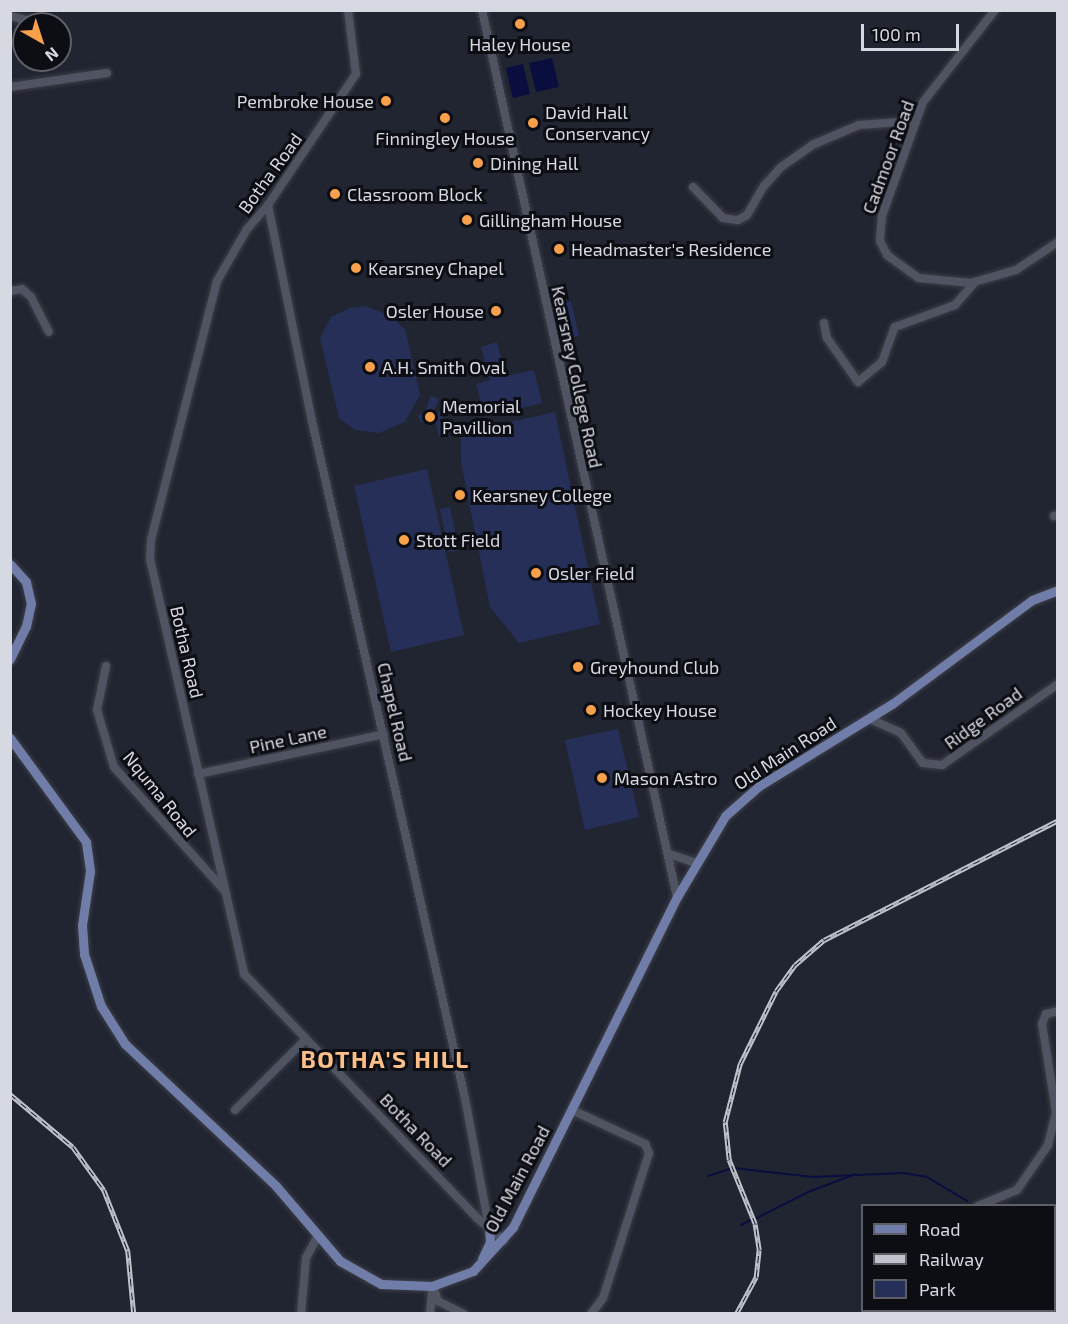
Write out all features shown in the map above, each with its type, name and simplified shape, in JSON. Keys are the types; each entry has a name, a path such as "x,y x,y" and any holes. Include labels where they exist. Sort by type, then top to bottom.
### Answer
{"main road":[{"path":"10,564 26,582 31,603 26,626 10,659"},
{"name":"Old Main Road","path":"10,738 86,842 90,871 82,925 84,954 101,1006 117,1033 169,1089 269,1179 340,1261 369,1280 396,1287 433,1286 473,1271 504,1241 572,1110 677,897 714,830 739,801 870,719 1032,600 1058,591"},
{"path":"473,1271 489,1248 489,1227"}],"street":[{"name":"Botha Road","path":"348,10 356,74 268,205 247,230 217,280 149,550 244,974 504,1241"},
{"name":"Kearsney College Road","path":"482,10 677,897"},
{"name":"Cadmoor Road","path":"995,10 928,95 916,121 882,216 880,241 894,261 919,278 975,282 1016,270 1058,242"},
{"path":"10,87 107,73"},
{"path":"693,187 723,218 738,220 747,215 764,186 781,167 812,145 859,125 916,121"},
{"name":"Chapel Road","path":"268,205 312,421 465,1098 489,1227"},
{"path":"824,323 827,338 858,382 882,362 894,327 955,305 975,282"},
{"path":"10,291 22,290 31,297 49,332"},
{"name":"Nquma Road","path":"106,666 97,710 114,766 225,892"},
{"name":"Ridge Road","path":"870,719 901,733 923,763 942,765 1058,684"},
{"name":"Pine Lane","path":"198,774 384,734"},
{"path":"669,854 696,863"},
{"path":"983,1204 1017,1190 1048,1145 1056,1112 1042,1024 1046,1014 1058,1011"},
{"path":"235,1110 306,1039"},
{"path":"572,1110 645,1144 650,1153 603,1298 591,1314"},
{"path":"301,1314 306,1258 317,1237"},
{"path":"430,1314 433,1286"},
{"path":"433,1286 438,1301 464,1314"}],"green space":[{"path":"571,301 579,336 562,340 554,305"},
{"name":"A.H. Smith Oval","path":"365,306 389,315 405,329 420,395 405,422 379,433 355,430 339,418 320,338 331,317 350,308"},
{"path":"497,342 506,376 534,370 542,403 485,417 476,384 490,380 481,347"},
{"name":"Memorial Pavillion","path":"431,396 439,399 433,413 441,411 446,435 439,437 435,420 421,423 418,415 424,413"},
{"path":"555,412 600,624 519,643 490,607 461,462 461,433"},
{"name":"Stott Field","path":"427,469 464,635 391,652 354,486"},
{"path":"450,507 459,550 449,552 440,509"},
{"name":"Mason Astro","path":"618,729 639,817 585,830 565,740"}],"shaded area":[{"path":"552,58 559,87 536,92 529,63"},
{"path":"523,64 530,94 513,98 506,68"}],"waterway":[{"path":"734,1168 813,1177 903,1173 927,1177 967,1201"},
{"path":"708,1176 730,1169"},
{"path":"757,1218 808,1192 856,1174"},
{"path":"741,1225 751,1220"}],"railway":[{"path":"736,1314 756,1277 759,1250 755,1224 729,1160 725,1122 740,1064 776,991 795,965 824,940 1058,820"},
{"path":"10,1094 73,1147 104,1190 128,1251 134,1314"}],"place":[{"name":"Haley House","path":"520,24"},
{"name":"Pembroke House","path":"386,101"},
{"name":"Finningley House","path":"445,118"},
{"name":"David Hall Conservancy","path":"533,123"},
{"name":"Dining Hall","path":"478,163"},
{"name":"Classroom Block","path":"335,194"},
{"name":"Gillingham House","path":"467,220"},
{"name":"Headmaster's Residence","path":"559,249"},
{"name":"Kearsney Chapel","path":"356,268"},
{"name":"Osler House","path":"496,311"},
{"name":"A.H. Smith Oval","path":"370,367"},
{"name":"Memorial Pavillion","path":"430,417"},
{"name":"Kearsney College","path":"460,495"},
{"name":"Stott Field","path":"404,540"},
{"name":"Osler Field","path":"536,573"},
{"name":"Greyhound Club","path":"578,667"},
{"name":"Hockey House","path":"591,710"},
{"name":"Mason Astro","path":"602,778"}],"district":[{"name":"BOTHA'S HILL","path":"385,1059"}]}
